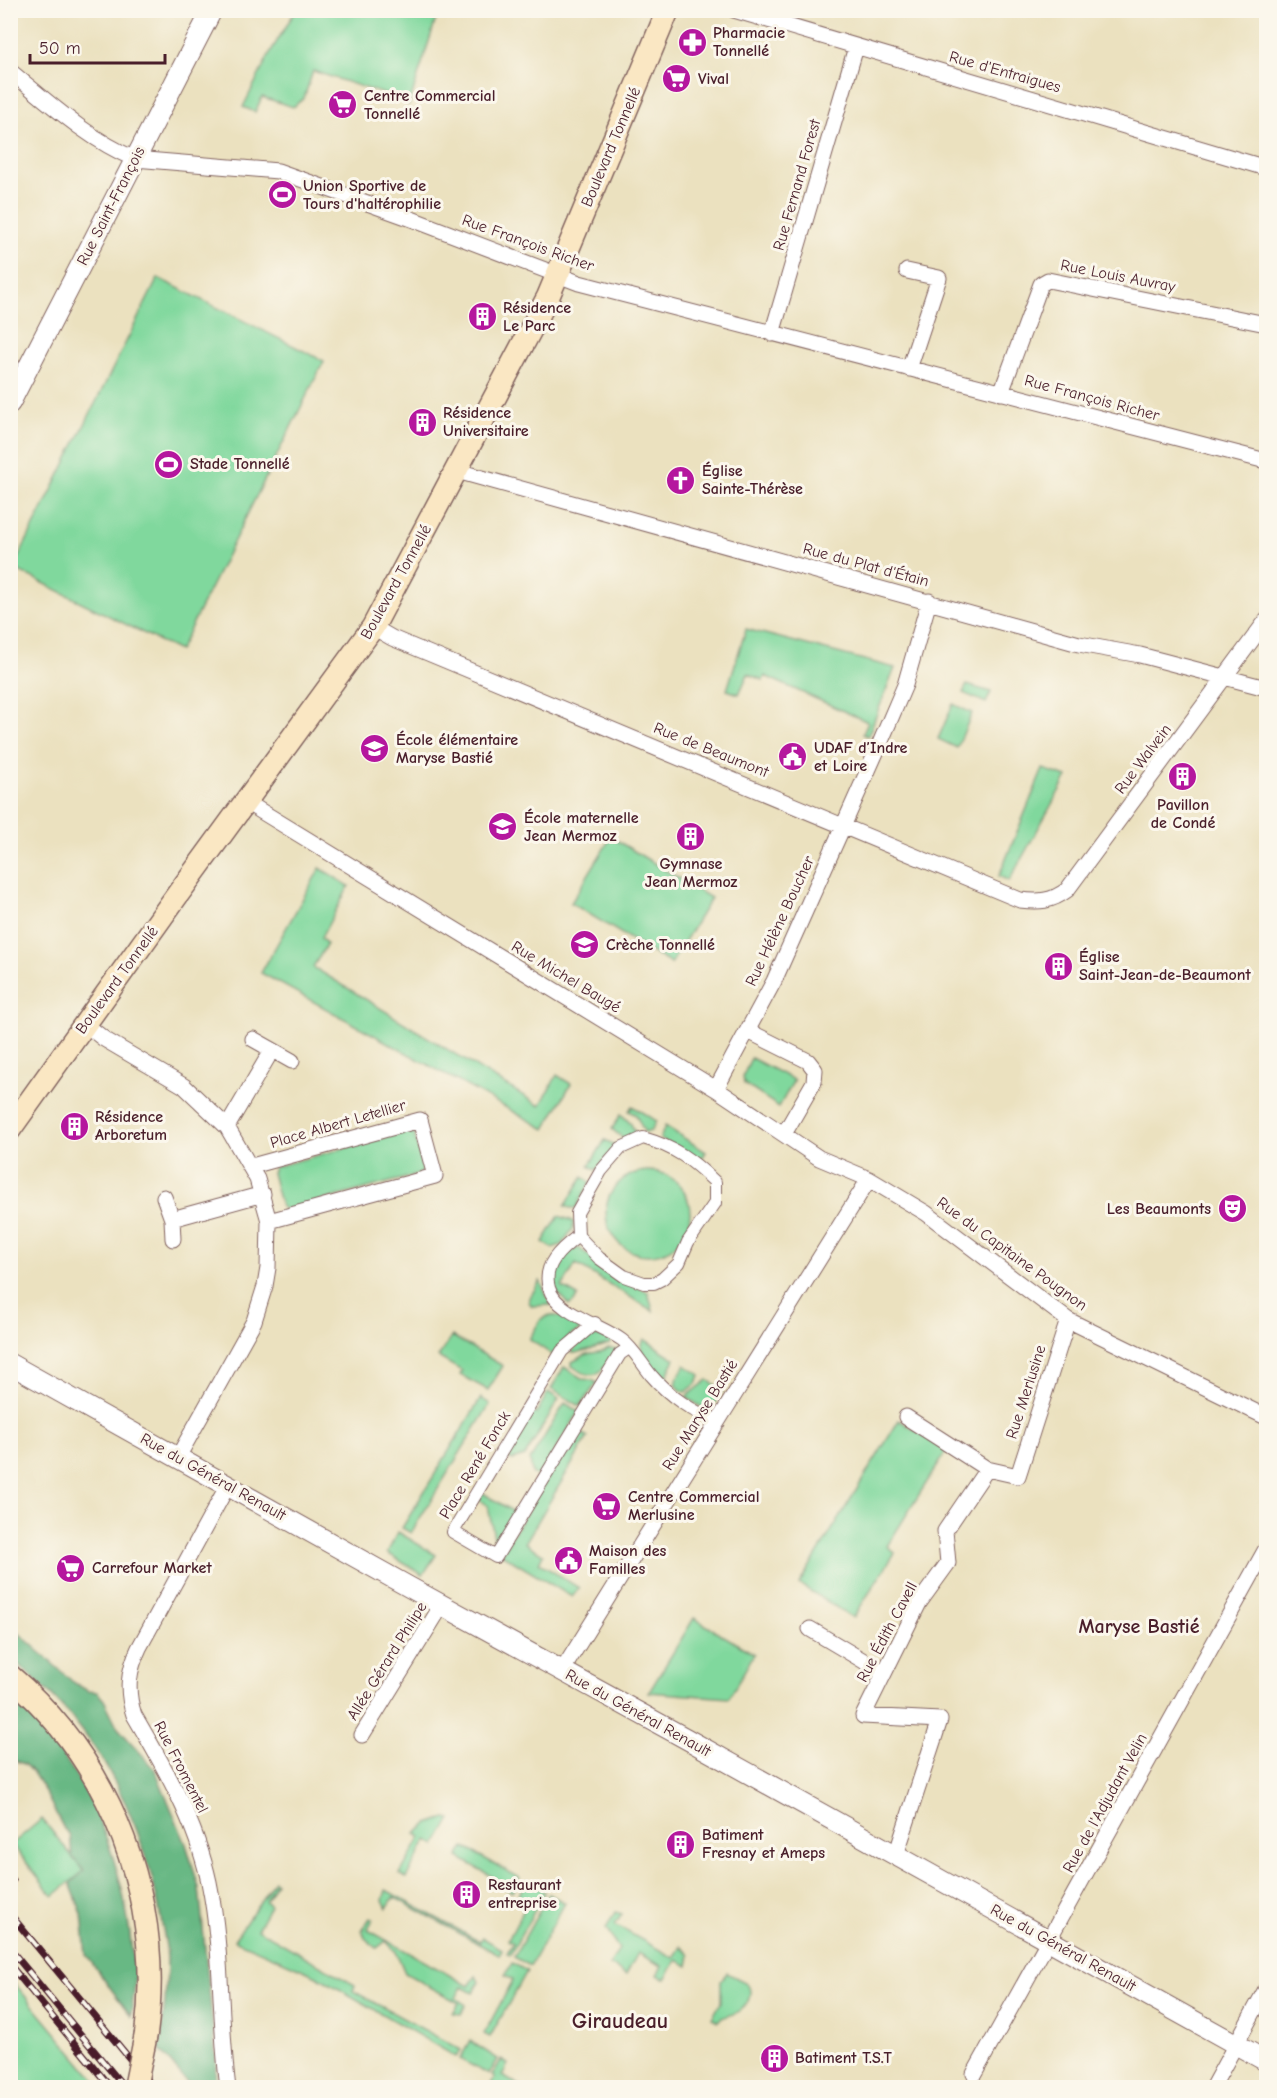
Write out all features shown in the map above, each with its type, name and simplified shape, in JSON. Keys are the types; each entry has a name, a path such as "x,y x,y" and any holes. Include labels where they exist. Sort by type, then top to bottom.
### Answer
{"main road":[{"name":"Boulevard Tonnellé","path":"10,1129 373,627 548,297 668,10"},
{"path":"10,1676 47,1712 76,1748 100,1787 125,1842 137,1878 148,1944 151,1985 146,2034 135,2088"}],"street":[{"name":"Rue Saint-François","path":"10,402 212,10"},
{"name":"Rue d'Entraigues","path":"734,10 1266,168"},
{"name":"Rue Fernand Forest","path":"772,334 856,47"},
{"path":"10,70 81,128 135,159"},
{"name":"Rue François Richer","path":"135,159 278,171 579,282 1266,461"},
{"path":"907,271 939,278 909,369"},
{"name":"Rue Louis Auvray","path":"1001,393 1041,284 1048,280 1266,324"},
{"name":"Rue du Plat d'Étain","path":"457,471 1079,644 1140,655 1266,688"},
{"name":"Rue Hélène Boucher","path":"716,1089 774,981 844,825 905,685 929,601"},
{"name":"Rue Walvein","path":"1036,902 1048,901 1067,890 1266,621"},
{"name":"Rue de Beaumont","path":"373,627 392,638 1020,900 1036,902"},
{"name":"Rue Michel Baugé","path":"246,802 716,1089 819,1158 869,1179"},
{"path":"85,1024 104,1039 184,1086 227,1126 252,1167 263,1194 269,1221 266,1286 254,1321 178,1457"},
{"path":"748,1030 808,1061 815,1070 814,1082 784,1134"},
{"path":"253,1039 292,1061"},
{"path":"227,1126 272,1050"},
{"name":"Place Albert Letellier","path":"252,1167 420,1120 435,1176 269,1221"},
{"path":"643,1138 661,1143 691,1160 715,1182 715,1203 688,1242 679,1263 662,1279 654,1283 644,1283 624,1276 599,1258 578,1236 577,1213 602,1171 621,1148 643,1138"},
{"name":"Rue du Capitaine Pougnon","path":"869,1179 926,1213 1068,1320 1266,1417"},
{"name":"Rue Maryse Bastié","path":"562,1671 869,1179"},
{"path":"172,1219 263,1194"},
{"path":"164,1197 172,1219 173,1239"},
{"path":"578,1236 561,1250 548,1270 549,1289 561,1306 624,1341 664,1390 704,1416 718,1420"},
{"name":"Rue Merlusine","path":"987,1469 1018,1476 1068,1320"},
{"name":"Place René Fonck","path":"595,1323 562,1351 453,1532 496,1557 615,1361 629,1348"},
{"name":"Rue du Général Renault","path":"10,1364 1266,2061"},
{"path":"906,1417 987,1469"},
{"name":"Rue Édith Cavell","path":"896,1855 940,1720 863,1716 920,1603 948,1563 945,1531 987,1469"},
{"name":"Rue Fromentel","path":"228,1485 139,1648 133,1661 129,1686 130,1704 134,1715 176,1790 206,1868 218,1951 228,2088"},
{"name":"Rue de l'Adjudant Velin","path":"974,2074 1266,1549"},
{"name":"Allée Gérard Philipe","path":"362,1735 442,1605"},
{"path":"810,1629 884,1673"},
{"path":"1212,2088 1266,1989"}],"green space":[{"path":"296,10 406,11 436,19 409,105 393,95 313,71 304,98 293,107 262,97 255,112 243,107 271,51"},
{"name":"Stade Tonnellé","path":"158,278 324,361 179,651 13,568"},
{"path":"746,629 895,668 868,736 863,734 868,722 765,676 763,680 748,674 739,694 727,690"},
{"path":"967,685 991,692 986,703 963,693"},
{"path":"953,704 972,713 957,748 938,739"},
{"path":"1043,769 1067,777 1009,881 999,876"},
{"path":"611,837 711,898 671,964 571,903"},
{"path":"320,868 349,886 321,938 327,944 313,967 540,1106 557,1075 571,1084 545,1129 261,973"},
{"path":"751,1058 794,1080 779,1107 744,1084 743,1076"},
{"path":"632,1106 656,1121 651,1131 645,1133 636,1115 629,1111"},
{"path":"621,1114 631,1124 636,1134 626,1141 612,1129"},
{"path":"665,1126 706,1152 702,1158 699,1159 660,1139"},
{"path":"408,1131 414,1133 423,1170 420,1174 287,1210 281,1207 272,1173 274,1167"},
{"path":"605,1140 617,1146 596,1170 589,1166"},
{"path":"648,1171 664,1174 683,1190 690,1213 687,1229 671,1248 648,1255 632,1252 613,1236 606,1213 609,1197 625,1178"},
{"path":"583,1177 590,1182 576,1208 565,1206"},
{"path":"559,1216 573,1221 573,1229 561,1245 552,1248 543,1242"},
{"path":"579,1248 619,1278 648,1292 653,1311 576,1264 562,1287 578,1296 569,1305 557,1293 551,1277 560,1258"},
{"path":"540,1281 551,1305 532,1306 529,1302"},
{"path":"550,1315 579,1320 583,1324 582,1329 571,1335 554,1356 529,1339 541,1319"},
{"path":"452,1336 503,1366 488,1390 460,1375 462,1371 438,1357"},
{"path":"592,1336 612,1339 609,1344 576,1353 571,1352 578,1344"},
{"path":"644,1339 675,1359 665,1379 644,1356 642,1345"},
{"path":"608,1348 617,1349 599,1373 588,1374 572,1366 572,1362 587,1354"},
{"path":"685,1365 700,1375 697,1383 686,1392 676,1385"},
{"path":"564,1367 583,1379 597,1383 580,1406 551,1389"},
{"path":"708,1380 723,1390 709,1412 686,1397"},
{"path":"548,1392 559,1399 525,1456 512,1460 505,1456 531,1412 536,1414"},
{"path":"481,1398 490,1404 411,1533 402,1528"},
{"path":"565,1403 579,1412 539,1477 532,1473 530,1460"},
{"path":"899,1420 947,1450 887,1546 895,1553 853,1618 799,1584"},
{"path":"576,1430 588,1437 525,1543 543,1554 539,1563 579,1588 572,1597 501,1554"},
{"path":"483,1493 517,1514 496,1548 488,1506 479,1500"},
{"path":"398,1532 436,1555 423,1575 387,1553"},
{"path":"694,1618 754,1654 729,1698 649,1692"},
{"path":"11,1626 73,1682 88,1691 97,1692 104,1700 118,1728 154,1768 186,1844 199,1888 216,2060 215,2087 191,2087 159,2049 165,2004 167,1958 153,1882 137,1830 113,1779 84,1733 40,1684 11,1658"},
{"path":"11,1698 36,1722 78,1778 107,1841 126,1909 135,1970 131,2016 86,1955 82,1914 70,1883 84,1871 72,1857 70,1835 64,1829 44,1790 34,1774 24,1764 16,1761 11,1752"},
{"path":"446,1818 451,1819 436,1845 427,1840 406,1878 400,1874 421,1837 416,1834 428,1824"},
{"path":"42,1819 84,1871 53,1896 12,1844"},
{"path":"464,1847 520,1878 512,1892 506,1889 507,1885 458,1857"},
{"path":"274,1881 276,1883 265,1901 270,1906 257,1929 355,1985 353,1991 461,2050 456,2057 317,1976 234,1940"},
{"path":"526,1881 545,1892 510,1955 507,1953 513,1943 508,1940 528,1902 518,1896"},
{"path":"386,1890 480,1942 483,1938 502,1949 499,1955 394,1897 387,1908 383,1900"},
{"path":"549,1894 565,1903 530,1966 514,1957"},
{"path":"615,1912 622,1914 615,1925 674,1958 681,1946 690,1955 688,1966 677,1960 665,1979 657,1975 662,1966 638,1953 626,1975 610,1965 619,1949 606,1929"},
{"path":"370,1918 373,1919 368,1930 469,1986 476,1976 479,1982 473,1993 462,1987 456,1998 466,2005 461,2014 453,2013 459,2003 405,1973 396,1952 386,1941 377,1948 365,1938 362,1930"},
{"path":"512,1963 527,1971 490,2037 484,2034 513,1980 505,1975"},
{"path":"727,1973 747,1983 750,1990 749,1997 741,2010 718,2021 712,2018 721,2002 721,1980"},
{"path":"10,1978 101,2087 11,2087"},
{"path":"470,2041 498,2059 489,2075 460,2059"},
{"path":"501,2060 508,2064 502,2076 522,2087 489,2087 495,2078 492,2076"}],"railway":[{"path":"10,1877 13,1880"},
{"path":"10,1914 154,2088"},
{"path":"10,1949 125,2088"},
{"path":"10,1965 111,2088"}],"place":[{"name":"Pharmacie Tonnellé","path":"692,42"},
{"name":"Vival","path":"677,79"},
{"name":"Centre Commercial Tonnellé","path":"343,105"},
{"name":"Union Sportive de Tours d'haltérophilie","path":"282,195"},
{"name":"Résidence Le Parc","path":"482,317"},
{"name":"Résidence Universitaire","path":"422,422"},
{"name":"Stade Tonnellé","path":"169,464"},
{"name":"Église Sainte-Thérèse","path":"681,480"},
{"name":"École élémentaire Maryse Bastié","path":"375,749"},
{"name":"UDAF d’Indre et Loire","path":"793,757"},
{"name":"Pavillon de Condé","path":"1183,777"},
{"name":"École maternelle Jean Mermoz","path":"503,827"},
{"name":"Gymnase Jean Mermoz","path":"691,836"},
{"name":"Crèche Tonnellé","path":"585,945"},
{"name":"Église Saint-Jean-de-Beaumont","path":"1058,966"},
{"name":"Résidence Arboretum","path":"74,1126"},
{"name":"Les Beaumonts","path":"1232,1209"},
{"name":"Centre Commercial Merlusine","path":"607,1506"},
{"name":"Maison des Familles","path":"568,1560"},
{"name":"Carrefour Market","path":"71,1568"},
{"name":"Batiment Fresnay et Ameps","path":"681,1844"},
{"name":"Restaurant entreprise","path":"467,1894"},
{"name":"Batiment T.S.T","path":"774,2058"}],"district":[{"name":"Maryse Bastié","path":"1139,1626"},
{"name":"Giraudeau","path":"620,2021"}]}
